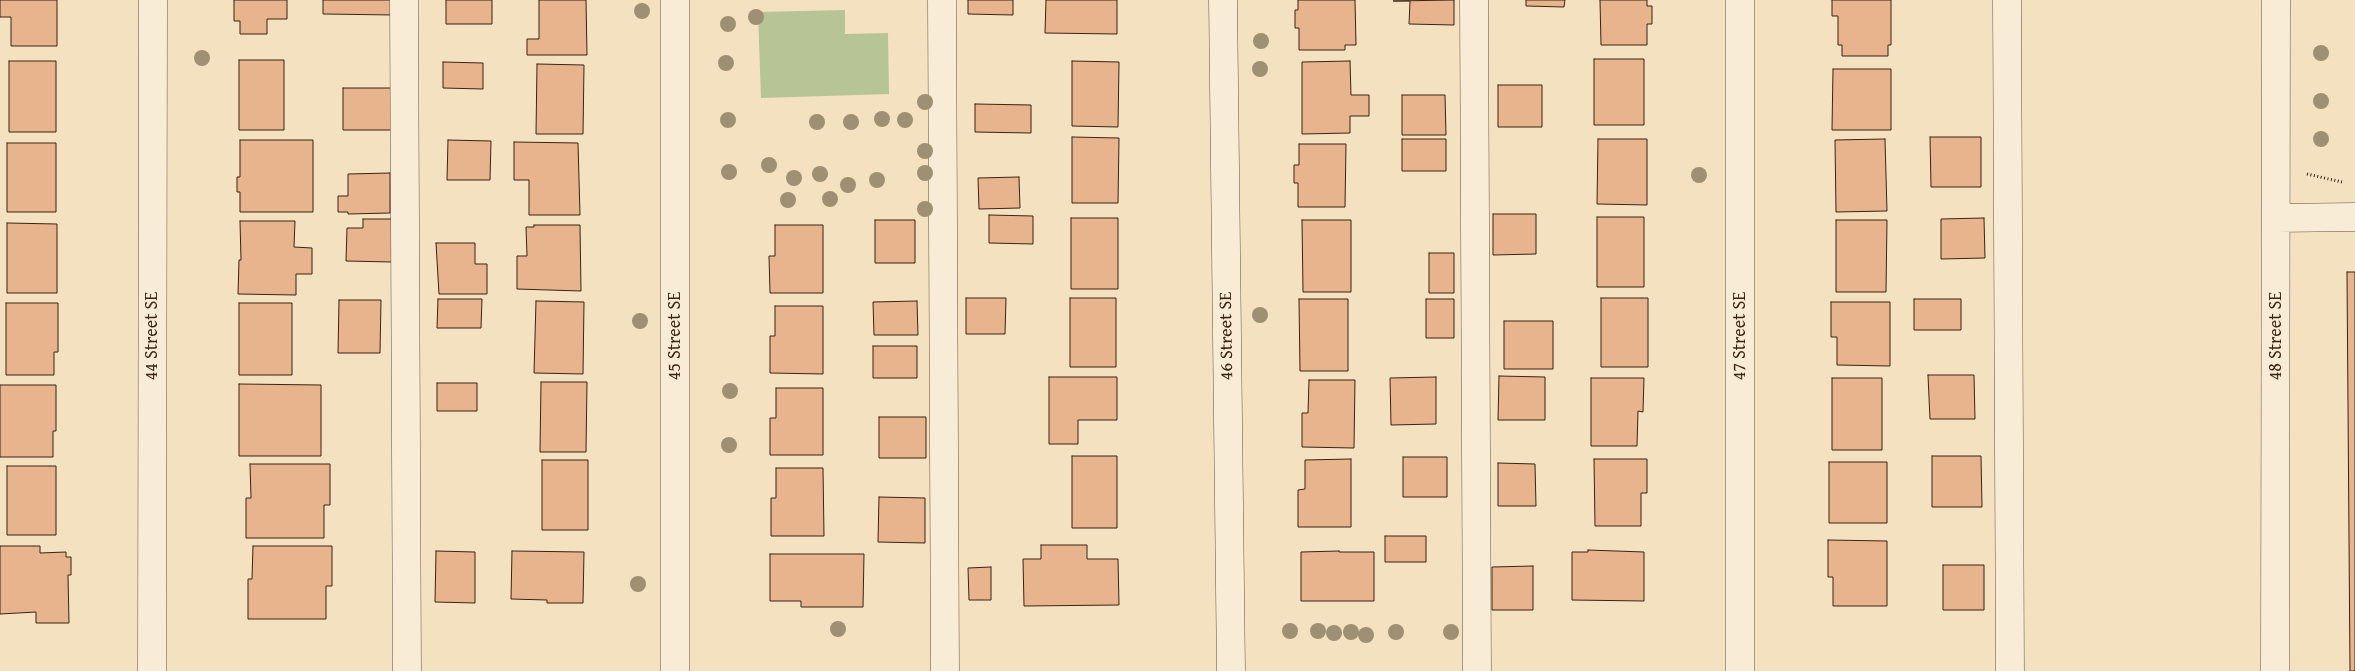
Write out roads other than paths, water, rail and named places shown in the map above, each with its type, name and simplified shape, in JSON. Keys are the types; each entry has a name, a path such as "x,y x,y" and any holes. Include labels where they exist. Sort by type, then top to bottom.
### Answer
{"street":[{"name":"44 Street SE","path":"152,0 152,671"},
{"path":"404,0 407,671"},
{"name":"45 Street SE","path":"675,0 675,671"},
{"path":"942,0 944,671"},
{"name":"46 Street SE","path":"1223,0 1231,671"},
{"path":"1474,0 1477,671"},
{"name":"47 Street SE","path":"1740,0 1740,671"},
{"path":"2007,0 2010,671"},
{"name":"48 Street SE","path":"2275,671 2276,0"},
{"path":"2276,218 2355,218"}]}
